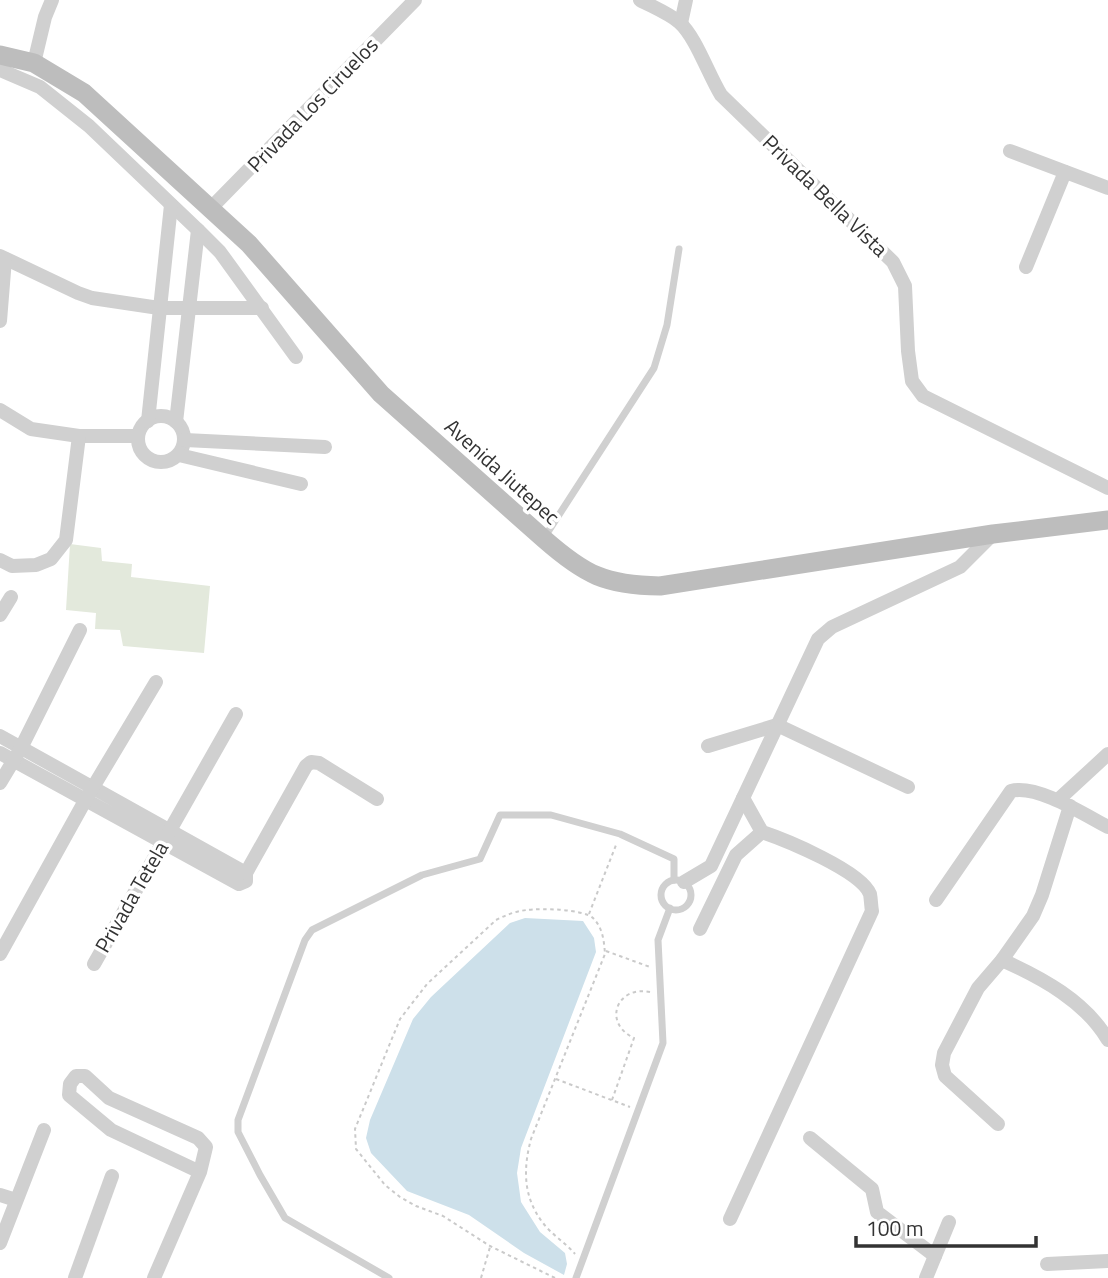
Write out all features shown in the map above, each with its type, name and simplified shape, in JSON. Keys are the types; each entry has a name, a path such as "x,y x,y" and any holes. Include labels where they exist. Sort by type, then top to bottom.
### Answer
{"main road":[{"name":"Avenida Jiutepec","path":"0,55 34,63 84,93 249,244 382,394 568,560 591,575 629,585 660,586 993,534 1108,520"}],"street":[{"path":"34,63 52,0"},
{"name":"Privada Los Ciruelos","path":"211,209 415,0"},
{"name":"Privada Bella Vista","path":"640,0 681,23 693,38 721,95 893,262 905,285 912,381 923,396 1108,488"},
{"path":"681,23 686,0"},
{"path":"0,70 40,87 89,126 198,230 220,252 296,357"},
{"path":"1010,151 1108,188"},
{"path":"1026,267 1065,173"},
{"path":"148,421 165,417 181,427 185,440 179,455 171,461 152,461 144,455 138,436 148,421 171,205"},
{"path":"176,422 198,230"},
{"path":"0,321 3,258 92,298 159,308 262,308"},
{"path":"0,410 31,429 79,436 138,436"},
{"path":"0,560 12,566 36,565 51,559 66,540 79,436"},
{"path":"185,440 325,447"},
{"path":"179,455 301,484"},
{"path":"679,881 711,866 818,639 832,627 960,567 993,534"},
{"path":"0,615 11,597"},
{"path":"0,783 11,754 80,630"},
{"path":"0,954 156,682"},
{"name":"Privada Tetela","path":"94,964 236,714"},
{"path":"708,746 777,725 908,787"},
{"path":"0,736 11,754 90,793 167,836 239,884 246,881 246,873 306,766 311,762 319,763 377,799"},
{"path":"998,1124 945,1076 942,1065 944,1054 978,988 1033,916 1042,895 1064,803 1108,754"},
{"path":"936,900 1011,792 1019,789 1064,803 1108,827"},
{"path":"730,1219 872,911 870,893 851,874 788,841 762,832 743,798"},
{"path":"700,929 736,855 762,832"},
{"path":"1002,960 1038,977 1088,1014 1108,1040"},
{"path":"154,1278 200,1172 206,1147 198,1138 109,1098 85,1076 76,1076 70,1084 69,1095 111,1130 200,1172"},
{"path":"0,1243 44,1130"},
{"path":"810,1138 872,1189 877,1212 935,1256"},
{"path":"75,1278 113,1176"},
{"path":"0,1195 16,1200"},
{"path":"926,1278 949,1222"},
{"path":"1046,1264 1108,1261"}],"lane":[{"path":"544,539 654,368 667,325 679,249"},
{"path":"388,1278 285,1218 238,1132 238,1119 305,940 312,930 422,875 480,859 500,815 551,815 620,834 674,859 679,881 690,889 689,902 682,909 670,908 664,904 661,894 665,885 679,881"},
{"path":"576,1278 663,1043 658,940 670,908"}],"path":[{"path":"589,916 620,834"},
{"path":"555,1278 490,1246 443,1216 415,1206 400,1197 385,1185 356,1149 355,1129 400,1019 427,984 496,920 530,909 582,912 593,918 604,937 605,951 531,1139 526,1158 525,1182 533,1204 544,1224 576,1255"},
{"path":"605,951 651,968"},
{"path":"612,1100 634,1038 621,1029 616,1016 617,1008 620,1001 632,992 639,990 650,993 653,988"},
{"path":"555,1079 638,1110"},
{"path":"481,1278 490,1246"}],"shaded area":[{"path":"70,544 101,548 102,561 132,564 131,577 210,586 204,653 123,646 120,630 95,629 96,613 66,610"}],"water":[{"path":"525,918 583,921 594,938 596,952 521,1148 517,1173 521,1202 540,1232 565,1253 567,1264 564,1275 524,1253 469,1215 407,1191 371,1153 366,1138 370,1120 413,1019 431,997 510,923"}]}
